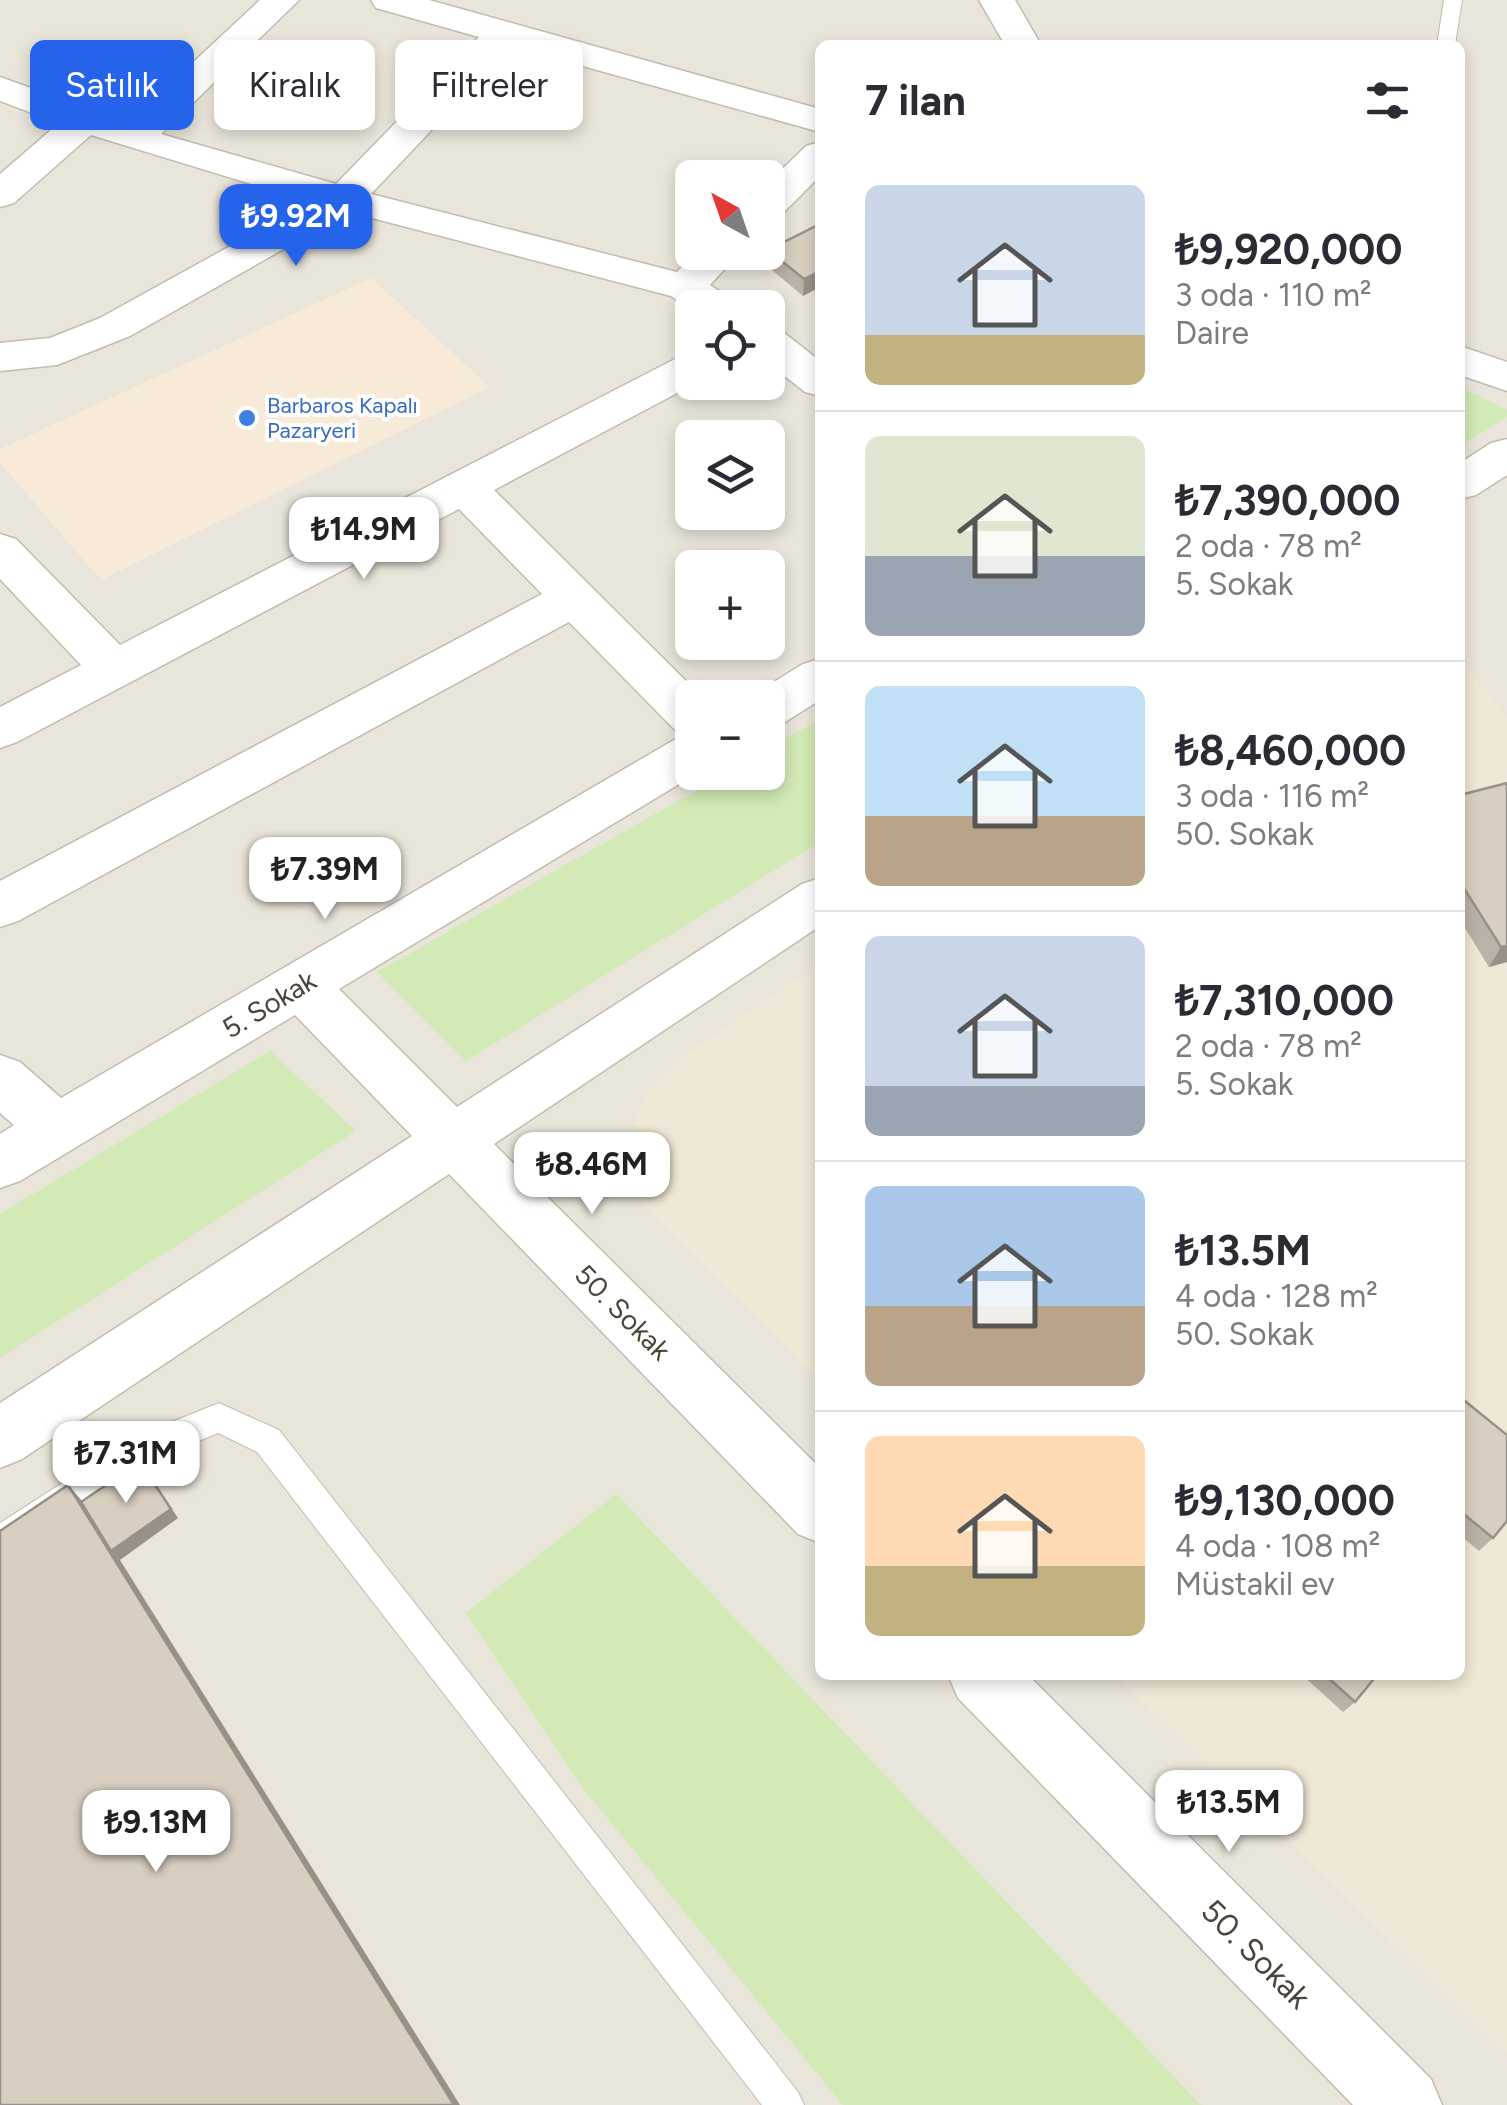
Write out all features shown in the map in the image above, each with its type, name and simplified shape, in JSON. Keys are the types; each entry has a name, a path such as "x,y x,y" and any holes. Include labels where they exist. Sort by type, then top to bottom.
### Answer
{"street":[{"path":"134,138 280,0"},
{"path":"389,0 493,19 815,119"},
{"path":"997,0 1021,40"},
{"path":"1,359 57,351 114,327 344,199 493,19"},
{"path":"0,88 30,99"},
{"path":"0,195 74,130"},
{"path":"112,130 675,290"},
{"path":"785,189 815,159"},
{"path":"785,355 815,378"},
{"path":"1465,362 1507,377"},
{"path":"0,729 675,377"},
{"path":"1465,481 1507,454"},
{"path":"464,488 675,701"},
{"path":"0,550 114,670"},
{"path":"0,906 574,598"},
{"path":"785,698 815,681"},
{"name":"5. Sokak","path":"0,1163 675,763"},
{"path":"0,1438 815,902"},
{"name":"50. Sokak","path":"300,985 815,1507"},
{"path":"0,1079 58,1129"},
{"name":"50. Sokak","path":"986,1680 1405,2105"}],"lane":[{"path":"1447,40 1454,0"},
{"path":"0,1542 145,1448 220,1418 268,1441 785,2105"}],"shaded area":[{"path":"0,0 1507,0 1507,2105 0,2105"},
{"name":"Barbaros Kapalı Pazaryeri","path":"371,278 490,387 101,580 0,463 0,449"},
{"path":"1465,664 1507,716 1507,2053 1121,1680 1465,1680"},
{"path":"815,967 815,1376 638,1200 622,1153 645,1097 683,1056"}],"green space":[{"path":"1465,389 1507,410 1507,417 1465,443"},
{"path":"815,722 815,845 466,1061 377,972 697,790 785,790 785,739"},
{"path":"270,1051 356,1131 0,1358 0,1214"},
{"path":"616,1494 1201,2105 843,2105 585,1791 466,1613"}],"building":[{"path":"815,226 815,274 804,279 785,264 785,242"},
{"path":"1507,783 1507,946 1501,947 1465,890 1465,794"},
{"path":"1465,1401 1507,1435 1507,1521 1493,1538 1465,1515"},
{"path":"140,1462 171,1509 111,1551 81,1502"},
{"path":"68,1485 454,2105 0,2105 0,1531"},
{"path":"1331,1680 1373,1680 1355,1702"}],"place":[{"name":"Barbaros Kapalı Pazaryeri","path":"247,418"}]}
